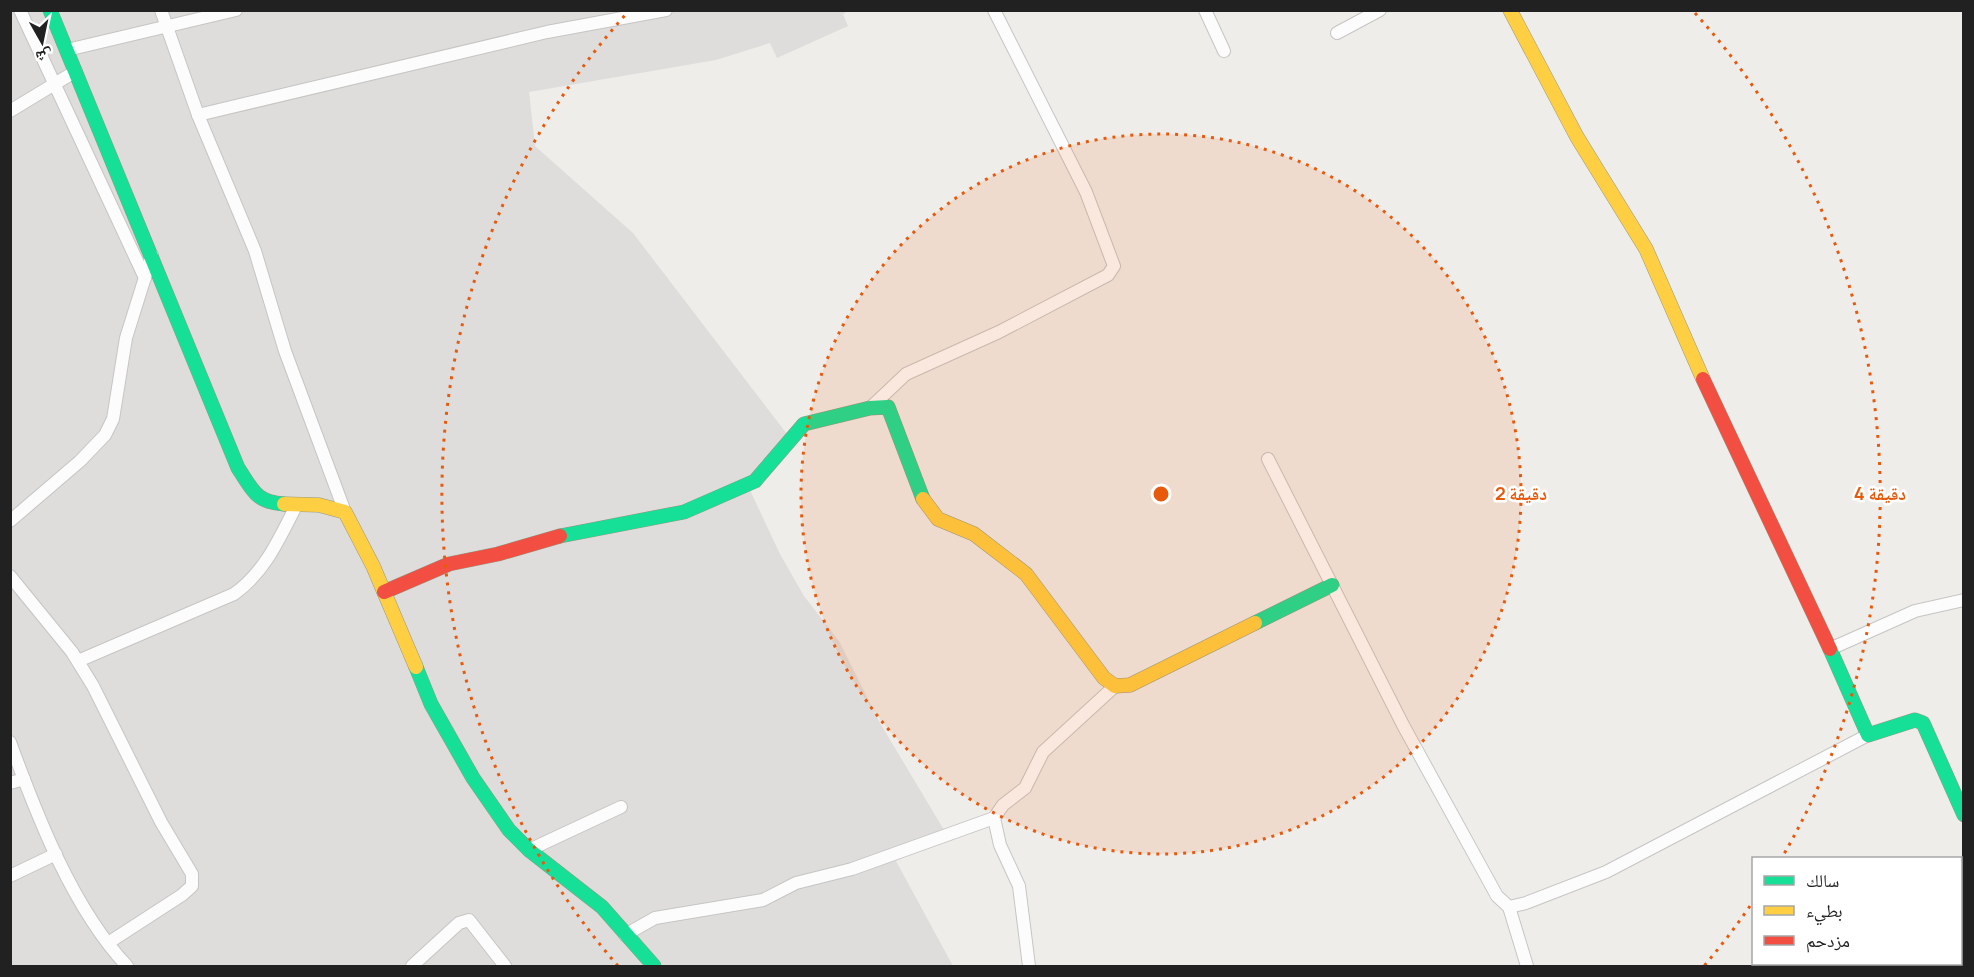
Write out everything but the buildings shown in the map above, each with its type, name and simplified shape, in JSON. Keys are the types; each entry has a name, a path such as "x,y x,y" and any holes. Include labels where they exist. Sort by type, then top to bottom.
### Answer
{"street":[{"path":"50,10 238,468 249,487 258,498 269,503 296,506 319,505 345,512"},
{"path":"161,10 198,116 255,251 285,351 345,512 384,592 431,704 452,743 509,830 529,850 602,907 654,966"},
{"path":"67,50 236,10"},
{"path":"198,116 547,32 666,10"},
{"path":"870,408 906,374 999,332 1108,275 1114,266 1086,192 994,10"},
{"path":"1205,10 1224,51"},
{"path":"1337,33 1380,10"},
{"path":"1510,10 1577,137 1646,249 1731,442 1868,735"},
{"path":"22,11 145,278"},
{"path":"10,111 54,82 76,71"},
{"path":"10,521 80,461 105,435 113,419 126,338 152,255"},
{"path":"384,592 449,564 498,554 558,536 684,512 755,481 804,424 870,408 888,407 924,502 931,512 938,519 974,534 1026,574 1104,678 1115,686"},
{"path":"1268,459 1403,725 1448,802 1497,896 1509,907 1527,966"},
{"path":"78,661 234,594 251,582 263,567 296,506"},
{"path":"10,576 78,661 193,881 192,886 182,895 108,943"},
{"path":"625,935 655,918 763,900 796,883 852,869 994,818 1003,805 1025,788 1043,752 1115,686 1130,685 1332,585"},
{"path":"1830,650 1915,611 1964,600"},
{"path":"1509,907 1526,903 1606,872 1868,735 1915,720 1923,723 1964,815"},
{"path":"10,742 56,854 108,943 127,966"},
{"path":"10,783 24,779"},
{"path":"529,850 621,807"},
{"path":"994,818 1000,845 1018,886 1029,966"},
{"path":"10,876 56,854"},
{"path":"412,966 459,923 469,920 505,966"}],"shaded area":[{"path":"10,11 848,11 843,14 848,26 777,58 770,43 716,60 529,92 535,146 633,233 790,438 748,486 780,554 804,596 839,641 880,723 947,835 896,861 953,966 11,966"}],"traffic: fast":[{"path":"50,10 238,468 261,498 284,504"},
{"path":"560,536 684,512 755,481 804,424 870,408 888,407 923,499"},
{"path":"1255,623 1332,585"},
{"path":"1830,649 1868,735 1915,720 1923,723 1964,815"},
{"path":"416,667 431,704 473,778 509,830 529,850 602,907 654,966"}],"traffic: slow":[{"path":"1510,10 1577,137 1646,249 1703,379"},
{"path":"923,499 938,519 974,534 1026,574 1104,678 1115,686 1130,685 1255,623"},
{"path":"284,504 319,505 345,512 373,566 416,667"}],"traffic: jam":[{"path":"1703,379 1830,649"},
{"path":"384,592 449,564 498,554 560,536"}]}
